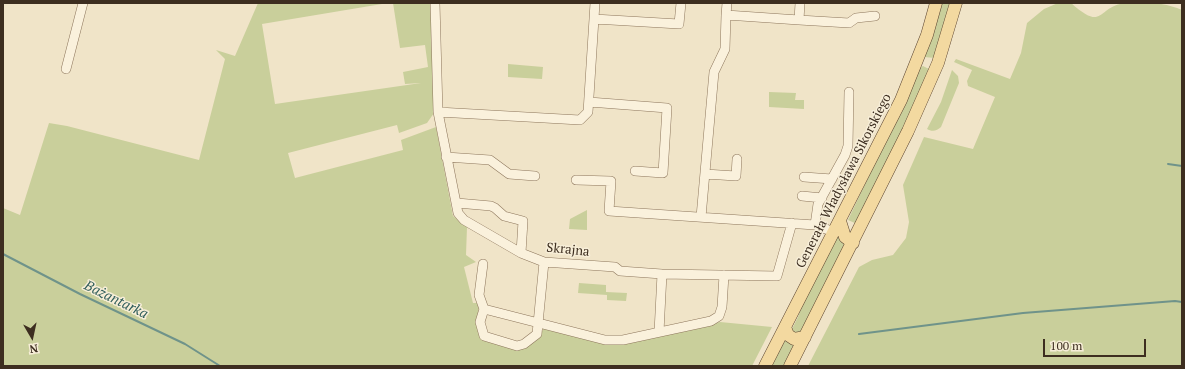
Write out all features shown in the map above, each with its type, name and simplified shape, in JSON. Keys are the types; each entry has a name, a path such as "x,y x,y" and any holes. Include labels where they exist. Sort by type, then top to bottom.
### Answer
{"main road":[{"name":"Generała Władysława Sikorskiego","path":"765,366 892,119 917,64 936,3"},
{"path":"790,366 908,131 938,63 956,3"},
{"path":"917,64 927,61 938,63"},
{"path":"840,221 845,237 853,243"},
{"path":"785,327 790,337 798,340 805,337"}],"street":[{"path":"66,69 83,3"},
{"name":"Skrajna","path":"435,3 438,112 458,213 464,220 521,253 544,262 615,267 620,272 777,276 792,223"},
{"path":"438,112 580,120 588,112 595,3"},
{"path":"594,19 679,24 681,3"},
{"path":"702,217 714,72 725,49 727,3"},
{"path":"798,20 800,3"},
{"path":"726,15 849,24 856,18 875,16"},
{"path":"814,225 815,214 845,155 848,146 849,92"},
{"path":"589,102 668,108 663,173 635,171"},
{"path":"446,157 490,160 509,174 536,176"},
{"path":"705,174 736,176 737,159"},
{"path":"804,176 832,179"},
{"path":"576,180 611,181 609,211 814,225 834,232"},
{"path":"802,196 822,198"},
{"path":"456,203 491,206 504,216 513,220 523,221 521,253"},
{"path":"483,264 479,296 484,309 480,322 484,336 517,346 524,344 537,334 540,324 544,262"},
{"path":"659,332 662,274"},
{"path":"484,309 605,340 623,340 711,321 719,316 722,307 724,275"}],"green space":[{"path":"1131,2 1153,3 1182,10 1182,366 808,366 859,267 872,260 893,255 906,238 909,222 903,185 924,137 973,149 995,97 968,86 967,81 972,70 954,62 956,59 1010,79 1021,53 1027,23 1044,9 1058,3 1071,3 1082,12 1089,16 1095,17 1115,6"},
{"path":"258,3 388,3 262,24 275,104 421,83 405,84 403,72 428,67 425,45 400,48 393,3 432,3 434,113 427,123 399,133 397,125 288,153 295,178 403,150 401,140 436,127 453,216 467,227 466,255 476,262 464,267 473,303 477,303 479,306 477,321 481,339 522,349 538,338 544,328 623,343 720,322 772,327 752,366 3,366 3,208 20,215 49,123 67,126 199,160 225,59 216,50 235,56"},
{"path":"940,3 951,3 935,58 924,57"},
{"path":"508,64 543,67 542,79 508,77"},
{"path":"923,66 929,69 917,99 857,224 848,220 920,68"},
{"path":"952,70 958,76 959,83 941,127 931,131 927,129 941,102"},
{"path":"769,92 796,93 795,100 804,100 804,109 769,107"},
{"path":"587,210 587,230 569,229 570,219"},
{"path":"839,231 848,243 802,334 794,334 792,329 805,297"},
{"path":"579,283 606,285 606,292 627,293 626,301 607,300 607,295 578,293"},
{"path":"784,335 797,344 785,366 768,366"}],"waterway":[{"path":"1168,164 1182,166"},
{"name":"Bażantarka","path":"3,254 80,294 185,344 220,366"},
{"path":"859,334 1023,313 1175,301 1182,302"}]}
